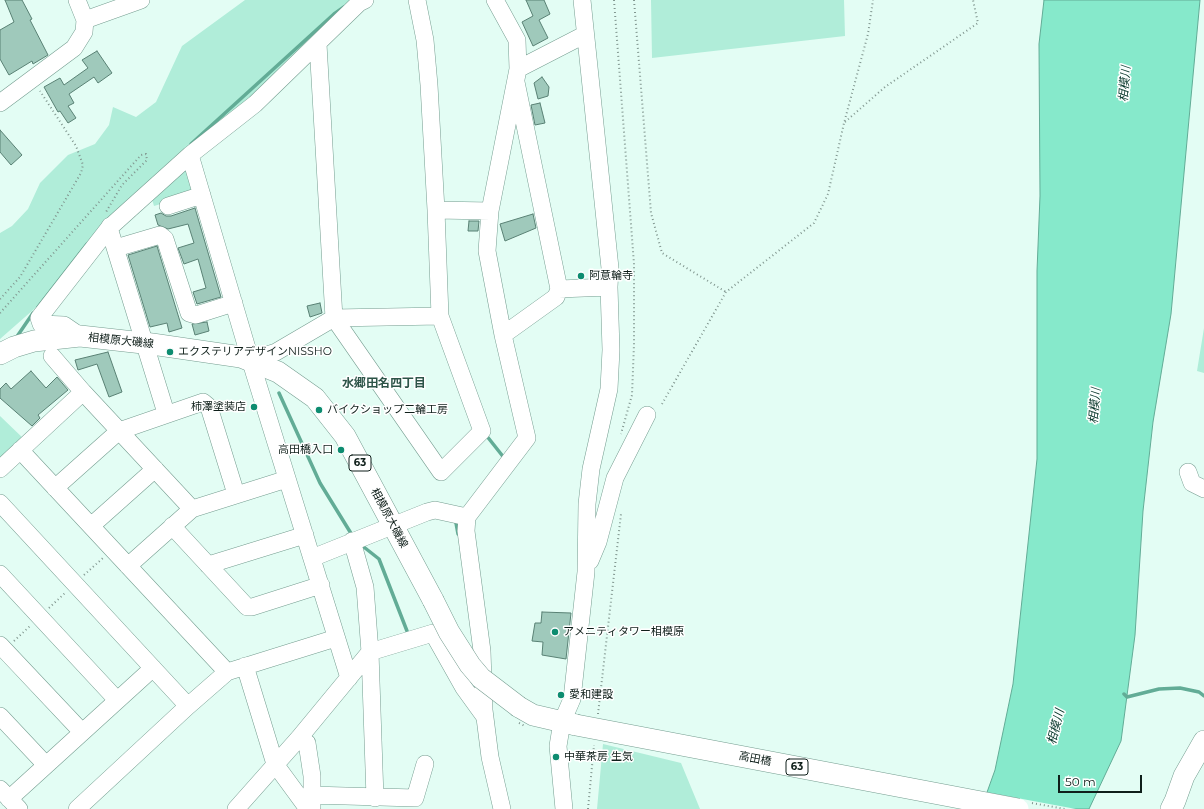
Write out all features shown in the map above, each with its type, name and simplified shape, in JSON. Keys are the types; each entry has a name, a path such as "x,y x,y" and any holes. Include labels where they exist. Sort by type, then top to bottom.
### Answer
{"main road":[{"name":"相模原大磯線","path":"7,350 50,338 80,336 144,343 251,360 292,381 316,398 345,436 449,632 470,665 486,683 519,707 533,715 569,723"},
{"name":"高田橋","path":"569,723 1018,809"},
{"path":"1170,809 1175,801 1184,776 1204,741"}],"street":[{"path":"1,99 74,48 84,32 85,20 77,0"},
{"path":"85,20 141,0"},
{"path":"80,336 64,325 42,324 38,318 108,223 254,104 359,3 365,0"},
{"path":"318,44 334,318 442,472 482,431 440,316 429,84 425,40 417,0"},
{"path":"495,0 517,40 517,76 558,289 556,297 503,335"},
{"path":"564,809 558,746 569,723 586,572 587,504 591,469 609,389 611,350 609,287 610,268 601,171 584,35 582,0"},
{"path":"463,516 527,438 503,335 487,251 490,211 517,76 584,35"},
{"path":"190,155 287,479 349,678"},
{"path":"168,206 202,195"},
{"path":"436,210 490,211"},
{"path":"108,223 166,413"},
{"path":"116,248 160,235 165,239 189,313 196,315 234,303"},
{"path":"558,289 609,287"},
{"path":"251,360 276,352 334,318 440,316"},
{"path":"52,356 83,392 192,509"},
{"path":"0,469 83,392"},
{"path":"55,488 119,431 166,413 203,402 208,404 236,494"},
{"path":"586,572 598,542 615,478 647,415"},
{"path":"20,450 227,672"},
{"path":"91,526 155,469"},
{"path":"1188,472 1192,483 1204,489"},
{"path":"128,566 192,509 287,479"},
{"path":"0,502 188,706"},
{"path":"312,558 358,538 435,510 463,516"},
{"path":"463,516 482,651 485,717 490,757 502,809"},
{"path":"172,526 244,606 249,608 321,586"},
{"path":"208,565 305,535"},
{"path":"358,538 370,652 375,798"},
{"path":"0,574 117,700"},
{"path":"236,809 299,738 370,652 433,633 464,688 485,717"},
{"path":"77,809 227,672 336,638"},
{"path":"2,647 82,732"},
{"path":"245,666 275,764 310,804"},
{"path":"10,799 153,668"},
{"path":"0,716 46,765"},
{"path":"299,738 307,743 312,776 310,804"},
{"path":"310,804 375,798 415,798 425,764"}],"path":[{"path":"614,0 632,223 634,298 632,395 620,440"},
{"path":"634,0 651,213 662,253 726,292"},
{"path":"662,404 726,292 814,223 828,194 844,123 868,34 873,0"},
{"path":"844,123 885,87 978,23 973,0"},
{"path":"0,299 20,277 82,173 83,165 76,146 31,78"},
{"path":"0,313 141,155 146,154 147,160 122,185 107,209 108,223"},
{"path":"598,717 621,511"},
{"path":"2,647 40,617 75,583 113,550"},
{"path":"588,809 595,740"}],"shaded area":[{"path":"245,0 360,0 339,14 249,98 199,140 49,296 0,339 0,233 12,226 28,209 40,183 68,155 95,144 109,125 113,107 136,117 156,102 182,46"},
{"path":"651,0 844,0 845,36 652,58"},
{"path":"188,164 197,193 154,206 151,196"},
{"path":"1204,328 1204,373 1197,371"},
{"path":"0,416 25,440 0,464"},
{"path":"603,744 681,763 700,809 597,809"}],"water":[{"name":"相模川","path":"1044,0 1200,0 1171,314 1153,422 1143,511 1135,635 1121,741 1089,809 981,809 995,770 1013,684 1037,459 1037,271 1040,196 1039,44"}],"pier":[{"path":"985,792 1076,809 979,809"}],"building":[{"path":"5,0 22,0 32,19 30,20 48,55 33,64 32,61 9,75 0,59 0,30 14,22"},
{"path":"526,0 544,0 550,14 539,20 548,38 533,46 522,22 533,16"},
{"path":"97,51 112,73 98,83 94,77 69,94 74,103 68,106 76,118 68,123 60,111 58,112 44,87 60,78 64,85 88,68 82,60"},
{"path":"542,77 549,87 548,96 538,99 534,83"},
{"path":"540,103 545,123 535,125 531,105"},
{"path":"0,130 22,155 11,165 0,152"},
{"path":"195,208 221,297 197,304 193,292 206,288 198,259 184,264 178,248 194,243 188,224 168,229 158,225 155,215 161,213 166,216 171,216"},
{"path":"533,214 536,228 505,241 500,224"},
{"path":"469,221 479,221 478,231 468,231"},
{"path":"157,246 182,328 169,332 167,323 150,327 128,255"},
{"path":"320,303 322,313 310,317 307,306"},
{"path":"207,322 209,331 195,335 192,324"},
{"path":"108,352 122,392 109,397 97,364 78,370 75,360"},
{"path":"31,371 46,388 57,377 68,390 38,415 40,418 32,426 0,398 0,389 6,383 11,389"},
{"name":"アメニティタワー相模原","path":"542,612 571,613 566,659 542,655 543,642 532,641 535,623 541,623"}],"waterway":[{"path":"191,144 334,14 344,7"},
{"path":"38,307 87,244"},
{"path":"16,338 33,313"},
{"path":"279,393 320,483 352,535"},
{"path":"486,435 505,459"},
{"path":"458,534 456,523 459,520"},
{"path":"360,544 379,559 407,631"},
{"path":"1124,694 1127,697 1159,689 1180,688 1199,692 1204,696"}],"place":[{"name":"阿意輪寺","path":"581,276"},
{"name":"エクステリアデザインNISSHO","path":"170,352"},
{"name":"柿澤塗装店","path":"254,407"},
{"name":"バイクショップ二輪工房","path":"319,410"},
{"name":"高田橋入口","path":"341,450"},
{"name":"アメニティタワー相模原","path":"555,632"},
{"name":"愛和建設","path":"561,695"},
{"name":"中華茶房 生気","path":"556,757"}],"district":[{"name":"水郷田名四丁目","path":"384,383"}]}
